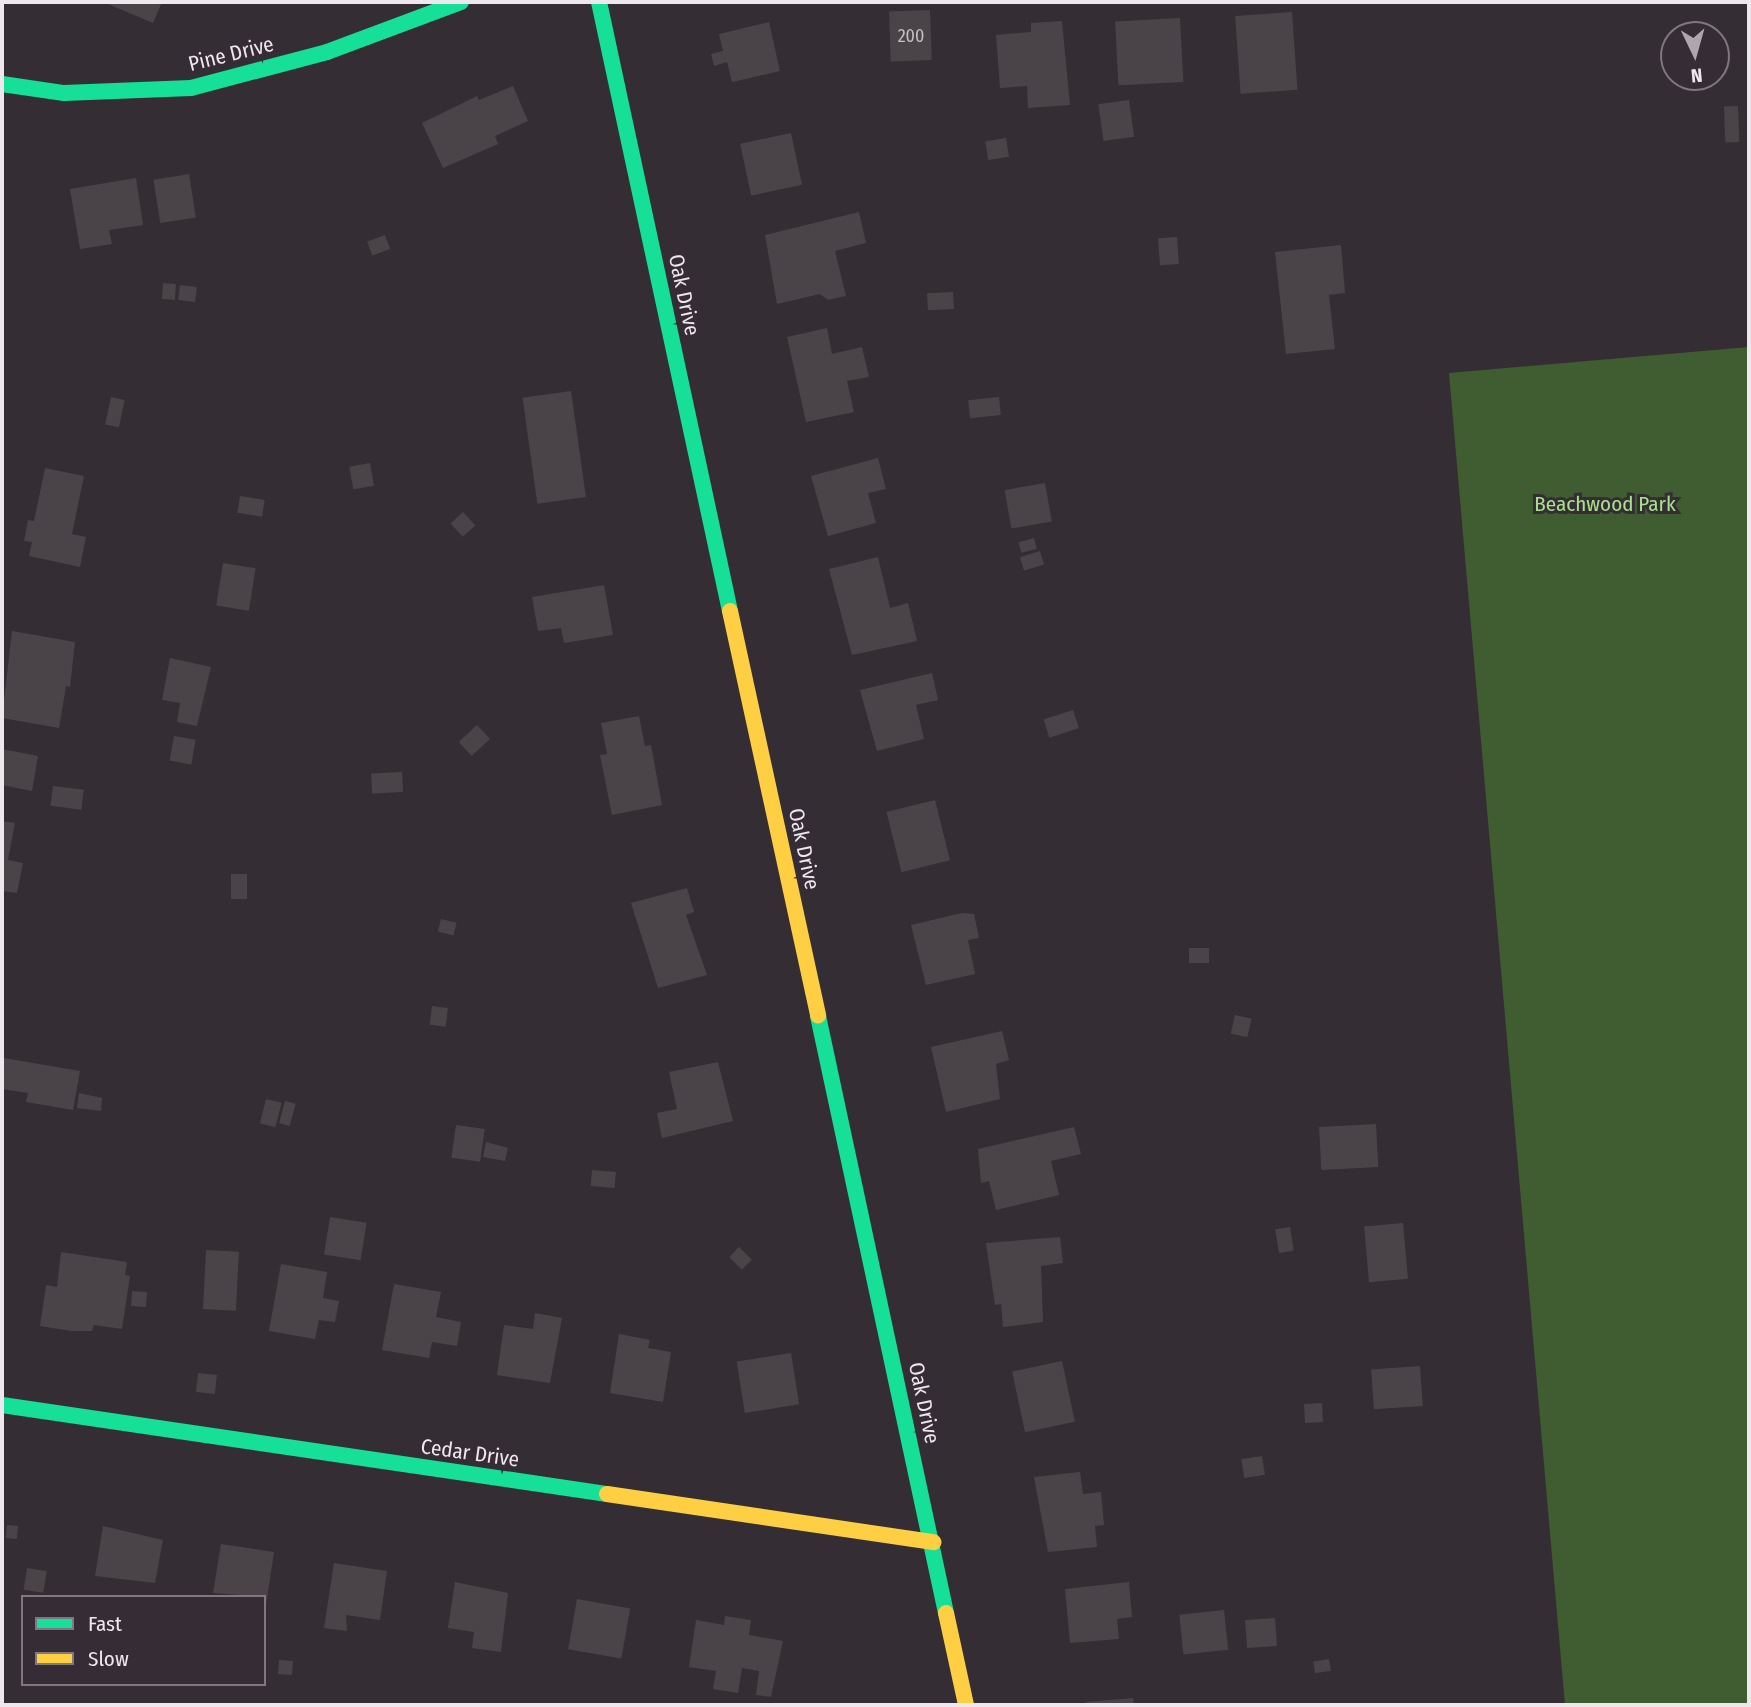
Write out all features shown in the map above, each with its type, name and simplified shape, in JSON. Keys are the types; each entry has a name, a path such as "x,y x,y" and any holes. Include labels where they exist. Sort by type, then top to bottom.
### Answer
{"street":[{"name":"Pine Drive","path":"2,84 64,93 191,88 327,52 461,2"},
{"name":"Oak Drive","path":"599,2 966,1705"},
{"name":"Cedar Drive","path":"2,1405 933,1542"}],"green space":[{"name":"Beachwood Park","path":"1749,347 1749,1705 1565,1705 1449,373"}],"building":[{"path":"103,2 162,2 153,23"},
{"path":"930,10 932,60 891,61 889,11"},
{"path":"1292,12 1297,90 1241,94 1235,16"},
{"path":"1180,18 1183,82 1118,85 1115,21"},
{"path":"1062,21 1070,105 1028,108 1027,86 1000,88 996,35 1031,32 1031,23"},
{"path":"769,22 780,71 732,82 727,62 714,66 711,54 723,51 719,34"},
{"path":"513,86 528,121 495,136 498,144 443,168 422,123 477,96 479,100"},
{"path":"1129,100 1134,137 1103,141 1098,104"},
{"path":"1724,106 1738,106 1739,142 1725,142"},
{"path":"791,133 802,185 751,196 740,144"},
{"path":"1006,138 1009,157 988,160 985,141"},
{"path":"189,174 196,217 160,223 153,180"},
{"path":"136,178 143,225 109,230 112,244 80,249 70,189"},
{"path":"859,212 866,243 835,251 846,296 828,300 820,294 777,304 765,235"},
{"path":"385,235 390,249 372,256 367,241"},
{"path":"1177,237 1179,264 1160,265 1158,238"},
{"path":"1341,245 1345,293 1329,295 1335,349 1286,354 1275,252"},
{"path":"163,283 176,284 175,300 162,299"},
{"path":"180,285 197,287 195,302 178,300"},
{"path":"953,292 954,309 928,310 927,293"},
{"path":"827,328 832,354 862,347 869,377 847,381 854,412 806,422 787,337"},
{"path":"571,391 586,497 537,504 522,398"},
{"path":"111,397 125,400 119,427 105,424"},
{"path":"999,397 1001,415 970,418 968,400"},
{"path":"878,458 886,489 868,493 876,523 828,536 811,476"},
{"path":"370,463 374,486 353,489 349,467"},
{"path":"45,468 84,476 72,534 86,537 80,567 29,556 32,542 24,541 28,520 34,521"},
{"path":"1045,483 1052,521 1011,529 1005,490"},
{"path":"240,496 265,500 262,517 237,513"},
{"path":"463,512 475,525 463,537 451,524"},
{"path":"1034,538 1037,549 1021,553 1019,542"},
{"path":"1040,551 1044,564 1024,571 1020,557"},
{"path":"878,557 890,608 908,603 917,641 852,655 829,569"},
{"path":"223,563 256,568 249,611 216,605"},
{"path":"604,585 613,635 564,643 561,628 538,631 532,597"},
{"path":"12,631 75,642 70,687 66,686 59,728 2,718"},
{"path":"170,658 211,667 197,726 177,722 180,703 162,700"},
{"path":"932,673 938,700 916,705 924,739 877,751 860,690"},
{"path":"1073,710 1079,728 1049,738 1044,720"},
{"path":"639,716 645,746 651,745 662,805 612,815 600,755 607,754 601,723"},
{"path":"477,725 490,739 472,756 459,742"},
{"path":"174,736 196,740 191,764 170,761"},
{"path":"2,749 38,756 32,791 2,785"},
{"path":"402,772 403,792 372,794 371,774"},
{"path":"53,786 84,790 81,810 51,806"},
{"path":"935,800 950,860 901,872 886,812"},
{"path":"2,821 15,823 8,860 23,863 17,893 2,891"},
{"path":"231,874 247,874 247,899 231,899"},
{"path":"687,888 694,912 686,915 707,975 658,988 631,903"},
{"path":"962,913 974,914 979,938 968,940 975,974 926,985 911,925"},
{"path":"441,919 457,923 453,935 438,932"},
{"path":"1189,948 1209,948 1209,963 1189,963"},
{"path":"432,1006 448,1008 446,1027 430,1025"},
{"path":"1235,1015 1252,1019 1247,1037 1231,1034"},
{"path":"1002,1031 1009,1060 996,1064 1000,1099 946,1112 931,1047"},
{"path":"4,1058 80,1071 73,1110 26,1102 28,1093 2,1089"},
{"path":"718,1062 733,1121 662,1138 657,1113 677,1109 669,1072"},
{"path":"79,1093 102,1098 101,1111 77,1108"},
{"path":"266,1099 282,1103 275,1127 260,1123"},
{"path":"285,1101 296,1104 290,1126 279,1123"},
{"path":"1376,1124 1378,1167 1321,1170 1319,1127"},
{"path":"456,1125 485,1129 480,1162 451,1158"},
{"path":"1074,1127 1081,1154 1051,1161 1059,1195 996,1210 989,1181 981,1183 978,1149"},
{"path":"486,1142 508,1148 505,1161 483,1157"},
{"path":"592,1170 616,1172 615,1188 591,1186"},
{"path":"330,1217 367,1223 361,1260 324,1255"},
{"path":"1403,1223 1408,1279 1369,1282 1364,1226"},
{"path":"1290,1227 1294,1251 1279,1253 1275,1229"},
{"path":"1060,1237 1063,1263 1041,1266 1043,1322 1003,1327 1001,1304 995,1305 986,1243"},
{"path":"739,1247 752,1260 742,1270 729,1257"},
{"path":"206,1250 239,1252 236,1311 203,1309"},
{"path":"61,1252 127,1262 125,1275 130,1276 122,1329 94,1325 92,1331 71,1331 40,1326 46,1285 57,1287"},
{"path":"281,1264 327,1272 323,1298 339,1301 335,1322 319,1320 315,1339 269,1331"},
{"path":"394,1284 441,1292 436,1317 461,1322 457,1346 432,1342 429,1358 382,1350"},
{"path":"132,1291 147,1292 146,1307 131,1306"},
{"path":"535,1313 562,1318 550,1383 497,1375 504,1325 533,1329"},
{"path":"619,1334 650,1340 648,1348 671,1352 663,1402 610,1393"},
{"path":"791,1353 799,1404 745,1413 737,1362"},
{"path":"1062,1361 1075,1422 1025,1432 1012,1372"},
{"path":"1420,1366 1423,1406 1374,1409 1371,1369"},
{"path":"198,1373 217,1375 215,1394 196,1392"},
{"path":"1322,1403 1323,1422 1305,1423 1304,1404"},
{"path":"1262,1456 1265,1475 1244,1478 1241,1459"},
{"path":"1080,1472 1083,1494 1101,1492 1104,1525 1095,1526 1097,1547 1048,1552 1034,1477"},
{"path":"7,1525 18,1526 17,1539 6,1538"},
{"path":"103,1526 163,1540 155,1583 95,1576"},
{"path":"221,1544 274,1552 266,1605 266,1595 213,1593"},
{"path":"334,1563 387,1571 380,1620 346,1615 347,1631 324,1628"},
{"path":"27,1568 47,1571 43,1593 24,1590"},
{"path":"455,1582 508,1593 501,1652 472,1648 474,1632 448,1628"},
{"path":"1129,1582 1132,1617 1117,1619 1119,1639 1070,1643 1065,1589"},
{"path":"577,1599 630,1608 621,1659 568,1649"},
{"path":"1224,1610 1228,1650 1183,1654 1179,1615"},
{"path":"725,1616 751,1620 749,1635 783,1641 771,1697 756,1695 759,1671 742,1668 738,1693 713,1689 716,1671 689,1667 696,1620 724,1625"},
{"path":"1275,1618 1277,1646 1247,1648 1245,1620"},
{"path":"1329,1659 1331,1671 1315,1673 1313,1662"},
{"path":"279,1660 293,1661 292,1675 278,1674"},
{"path":"1133,1698 1134,1705 1086,1705 1086,1702"}],"traffic: fast":[{"path":"2,84 64,93 191,88 327,52 461,2"},
{"path":"599,2 730,611"},
{"path":"818,1016 946,1613"},
{"path":"2,1405 607,1494"}],"traffic: slow":[{"path":"730,611 818,1016"},
{"path":"607,1494 933,1542"},
{"path":"946,1613 966,1705"}]}
